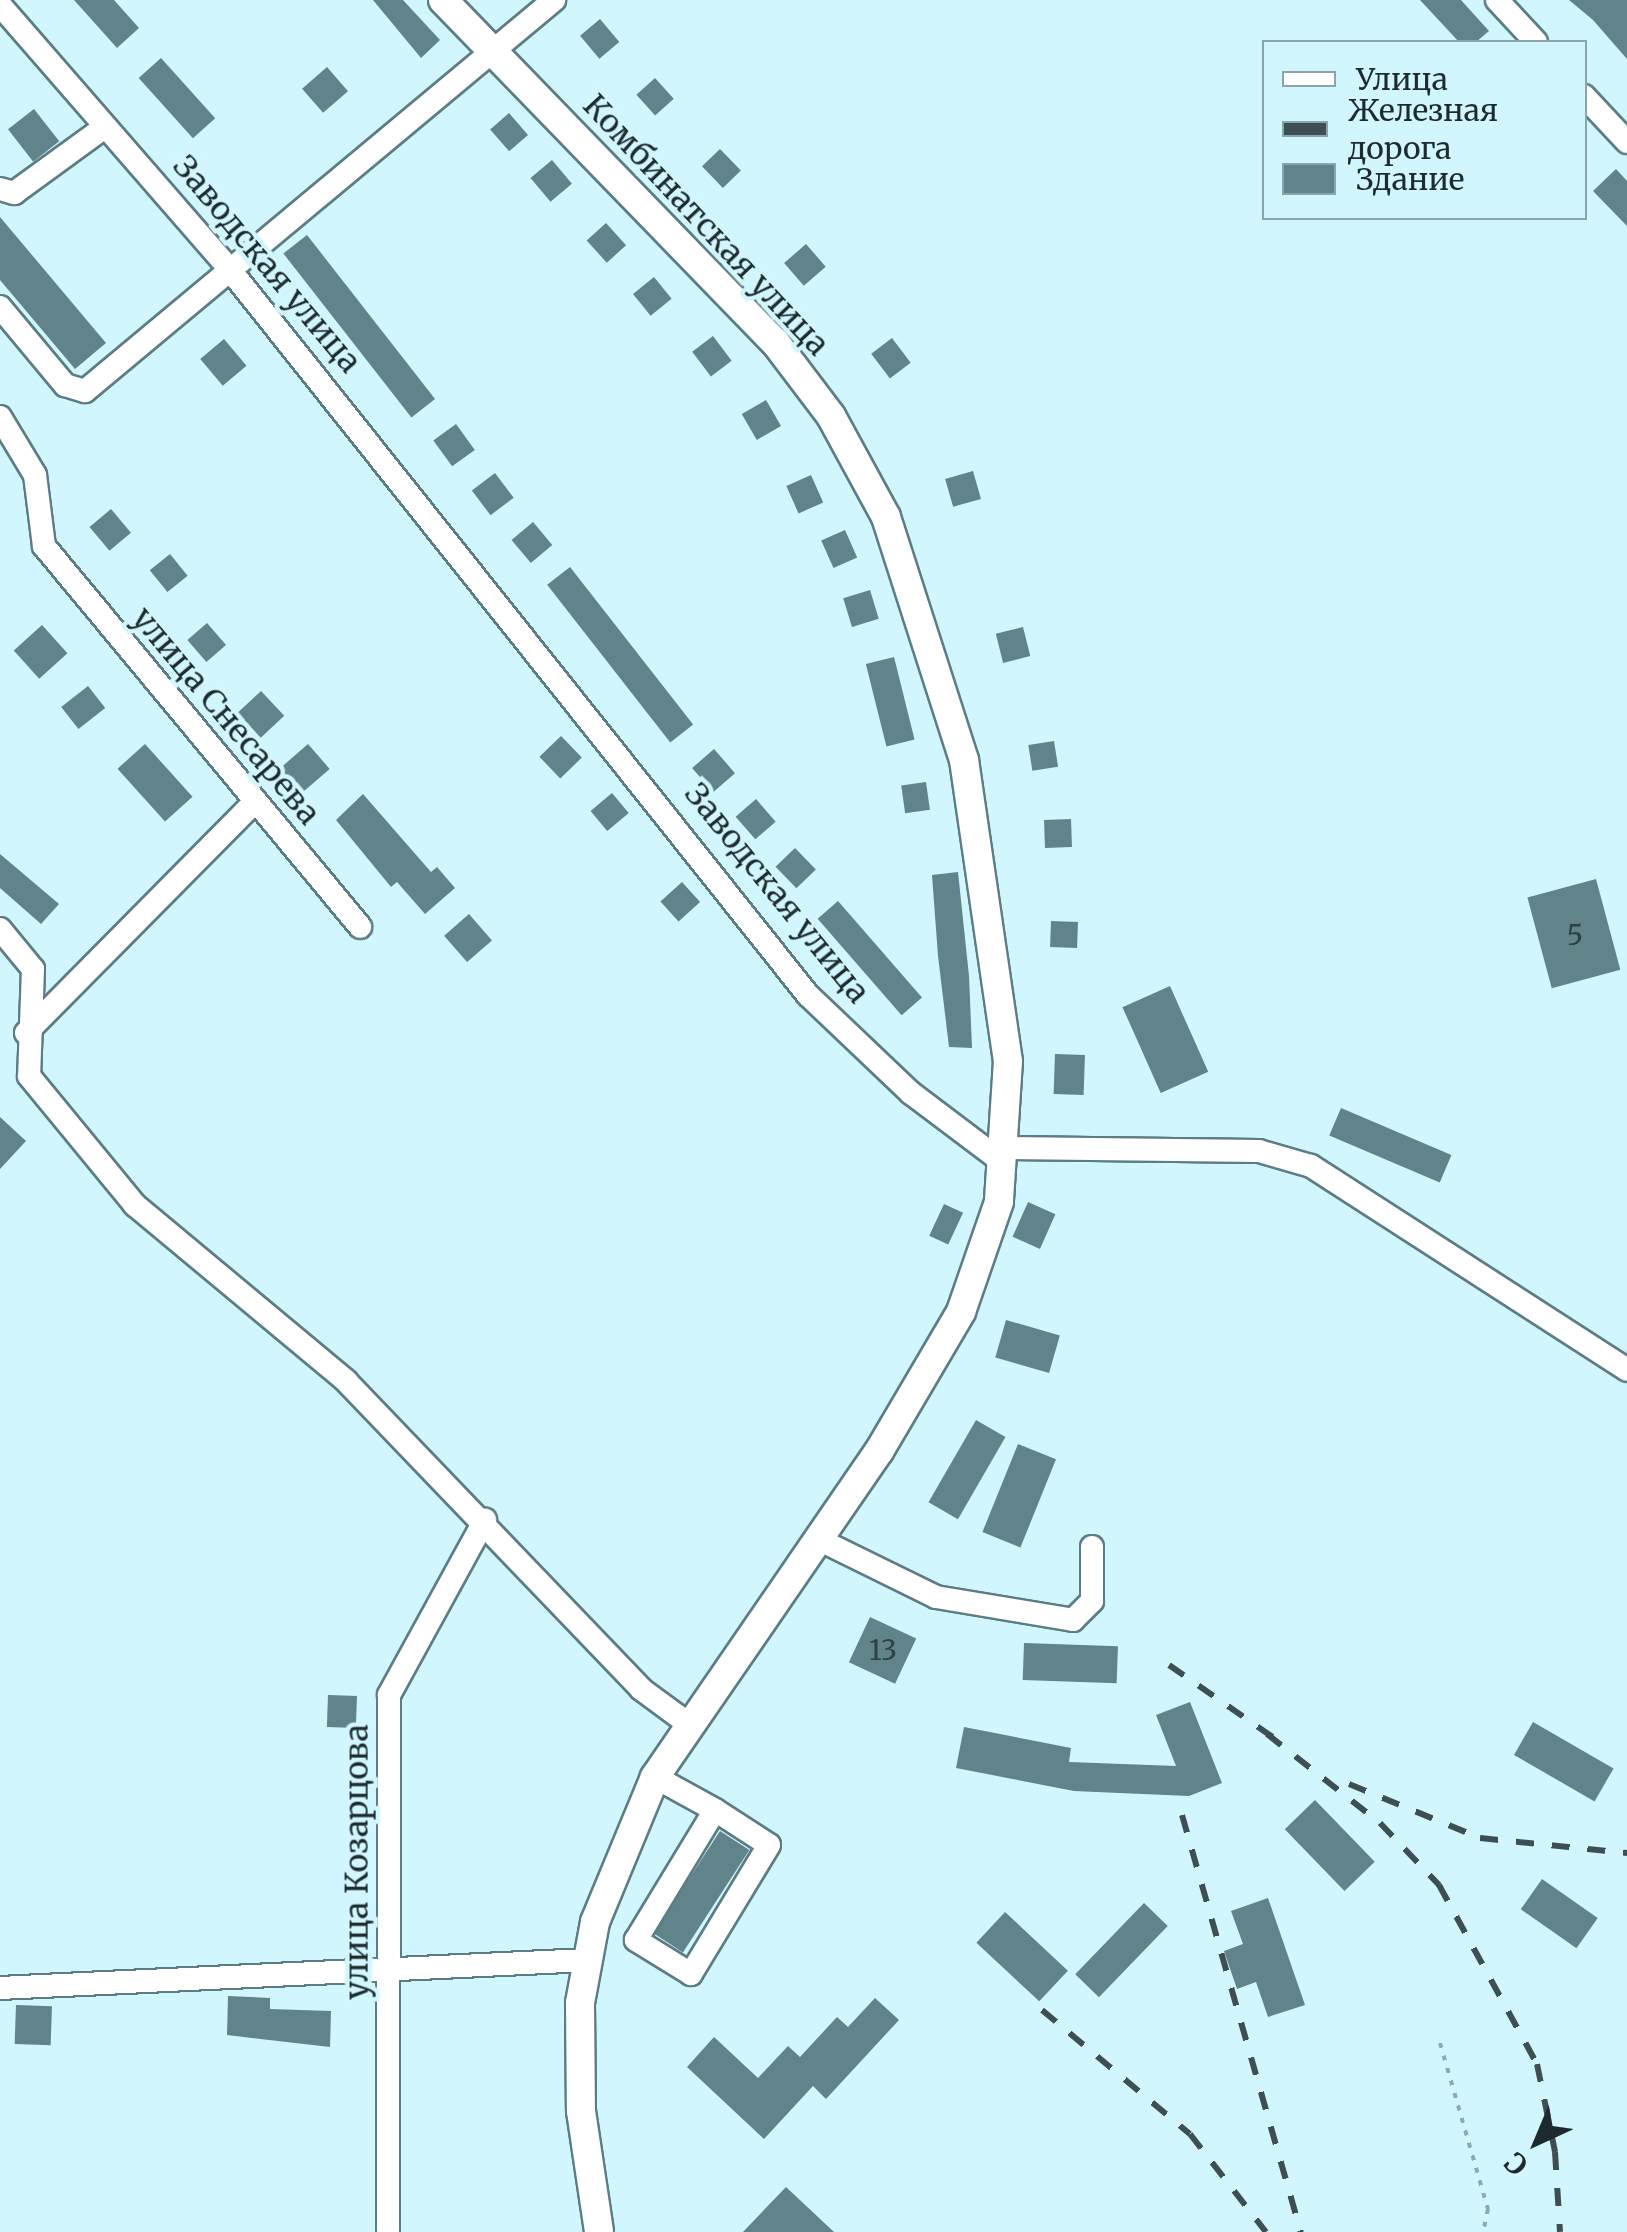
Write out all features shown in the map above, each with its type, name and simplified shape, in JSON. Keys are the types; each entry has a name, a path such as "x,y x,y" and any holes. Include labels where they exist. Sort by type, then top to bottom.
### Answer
{"main road":[{"name":"Комбинатская улица","path":"443,0 775,342 831,416 886,517 964,760 1008,1061 1006,1155"},
{"path":"600,2232 581,2111 580,2003 596,1922 655,1777 820,1540 961,1312 986,1250 1006,1155"}],"street":[{"path":"0,307 65,385 86,391 168,328 227,266 554,0"},
{"path":"1497,0 1534,40"},
{"name":"Заводская улица","path":"1,8 227,266 808,996 911,1094 1006,1155"},
{"path":"1587,99 1627,142"},
{"path":"0,190 14,193 105,127"},
{"name":"улица Снесарева","path":"0,417 35,475 44,546 360,927"},
{"path":"26,1032 254,803"},
{"path":"0,929 33,970 26,1032 29,1076 135,1205 346,1381 485,1520 640,1688 690,1725"},
{"path":"1006,1155 1259,1151 1311,1166 1627,1370"},
{"name":"улица Козарцова","path":"388,2230 390,1694 485,1520"},
{"path":"820,1540 936,1598 1073,1620 1092,1601 1092,1547"},
{"path":"655,1777 714,1810 769,1846 692,1974 636,1940 714,1810"},
{"path":"0,1988 588,1960"}],"path":[{"path":"1440,2043 1488,2209 1484,2232"}],"building":[{"path":"74,0 114,0 139,28 117,48"},
{"path":"373,0 403,0 440,40 421,58"},
{"path":"1420,0 1461,0 1489,31 1478,40 1457,40"},
{"path":"1569,0 1627,0 1627,59 1593,20"},
{"path":"600,19 619,42 599,59 580,36"},
{"path":"161,58 215,118 193,138 139,78"},
{"path":"327,67 348,91 323,113 302,89"},
{"path":"655,78 674,99 655,116 636,95"},
{"path":"34,109 59,141 33,162 8,129"},
{"path":"509,113 528,135 509,151 490,129"},
{"path":"720,149 741,171 723,188 702,166"},
{"path":"552,160 572,184 550,202 531,178"},
{"path":"1616,169 1627,181 1627,226 1593,191"},
{"path":"0,217 106,343 75,369 0,280"},
{"path":"606,223 626,245 607,263 587,240"},
{"path":"307,235 435,399 411,417 283,253"},
{"path":"806,244 826,267 804,286 784,263"},
{"path":"654,277 672,299 651,316 633,294"},
{"path":"713,336 732,361 711,376 692,352"},
{"path":"892,338 911,363 890,378 871,354"},
{"path":"224,339 246,366 223,386 200,359"},
{"path":"766,400 781,426 757,440 742,414"},
{"path":"456,424 475,450 452,466 433,440"},
{"path":"973,471 981,499 953,507 945,479"},
{"path":"495,473 514,498 490,515 472,490"},
{"path":"811,475 823,502 799,513 786,486"},
{"path":"111,509 131,533 109,551 90,527"},
{"path":"533,522 552,545 531,563 512,540"},
{"path":"845,530 857,557 833,568 821,541"},
{"path":"170,554 188,576 167,592 150,570"},
{"path":"570,567 693,725 670,742 547,585"},
{"path":"870,590 879,619 852,627 843,598"},
{"path":"207,623 226,645 206,662 187,640"},
{"path":"42,625 67,653 39,679 14,650"},
{"path":"1023,627 1030,656 1003,663 996,634"},
{"path":"894,657 915,739 886,746 866,664"},
{"path":"88,686 105,708 78,729 61,707"},
{"path":"261,691 284,716 261,738 238,713"},
{"path":"561,736 582,758 560,778 539,757"},
{"path":"1054,741 1058,767 1032,771 1028,745"},
{"path":"145,744 193,797 165,822 118,769"},
{"path":"308,744 330,769 301,794 279,769"},
{"path":"714,749 735,773 713,792 692,768"},
{"path":"926,782 930,810 905,813 901,785"},
{"path":"612,793 629,813 607,831 591,811"},
{"path":"363,794 431,872 437,867 455,888 425,914 397,882 391,887 336,820"},
{"path":"756,799 776,822 755,839 736,817"},
{"path":"1071,819 1072,847 1045,848 1044,820"},
{"path":"795,848 816,870 796,888 776,867"},
{"path":"0,854 59,904 41,924 0,888"},
{"path":"958,872 972,1048 949,1047 938,956 932,875"},
{"path":"1596,879 1620,970 1552,988 1527,897"},
{"path":"682,882 700,902 679,921 660,901"},
{"path":"838,901 922,998 902,1015 818,919"},
{"path":"469,914 492,940 467,962 444,936"},
{"path":"1051,921 1078,922 1077,948 1050,947"},
{"path":"1170,986 1208,1072 1161,1093 1122,1007"},
{"path":"1055,1054 1085,1055 1084,1095 1054,1094"},
{"path":"1341,1108 1451,1155 1440,1183 1329,1136"},
{"path":"0,1117 26,1141 0,1169"},
{"path":"1028,1202 1055,1214 1040,1249 1013,1237"},
{"path":"944,1204 963,1213 948,1245 929,1236"},
{"path":"1006,1320 1060,1335 1049,1373 995,1357"},
{"path":"976,1420 1005,1437 958,1519 928,1502"},
{"path":"1018,1444 1056,1459 1020,1547 982,1532"},
{"path":"870,1617 916,1639 895,1684 849,1662"},
{"path":"1024,1643 1118,1646 1117,1683 1023,1680"},
{"path":"328,1695 357,1696 356,1728 327,1727"},
{"path":"1190,1702 1222,1783 1189,1796 1074,1791 956,1768 964,1727 1071,1748 1069,1762 1176,1766 1156,1715"},
{"path":"1533,1722 1614,1768 1595,1801 1514,1755"},
{"path":"1315,1800 1375,1862 1345,1891 1285,1829"},
{"path":"720,1831 749,1850 683,1952 654,1933"},
{"path":"1542,1879 1598,1918 1576,1948 1521,1909"},
{"path":"1268,1898 1305,2005 1268,2017 1256,1982 1237,1989 1224,1951 1243,1944 1231,1911"},
{"path":"1144,1903 1168,1926 1099,1997 1075,1974"},
{"path":"1005,1912 1068,1971 1039,2001 976,1943"},
{"path":"228,1996 270,1998 270,2009 331,2011 330,2047 227,2035"},
{"path":"875,1998 899,2020 826,2099 813,2086 764,2139 687,2067 714,2037 758,2078 788,2046 800,2057 837,2017 848,2027"},
{"path":"16,2005 52,2006 51,2045 15,2044"},
{"path":"786,2187 834,2232 743,2232"}],"railway":[{"path":"1169,1665 1277,1740"},
{"path":"1267,1734 1380,1823 1439,1885 1537,2064 1555,2152 1560,2232"},
{"path":"1349,1784 1480,1838 1627,1853"},
{"path":"1182,1815 1301,2232"},
{"path":"1042,2010 1190,2134 1266,2232"}]}
